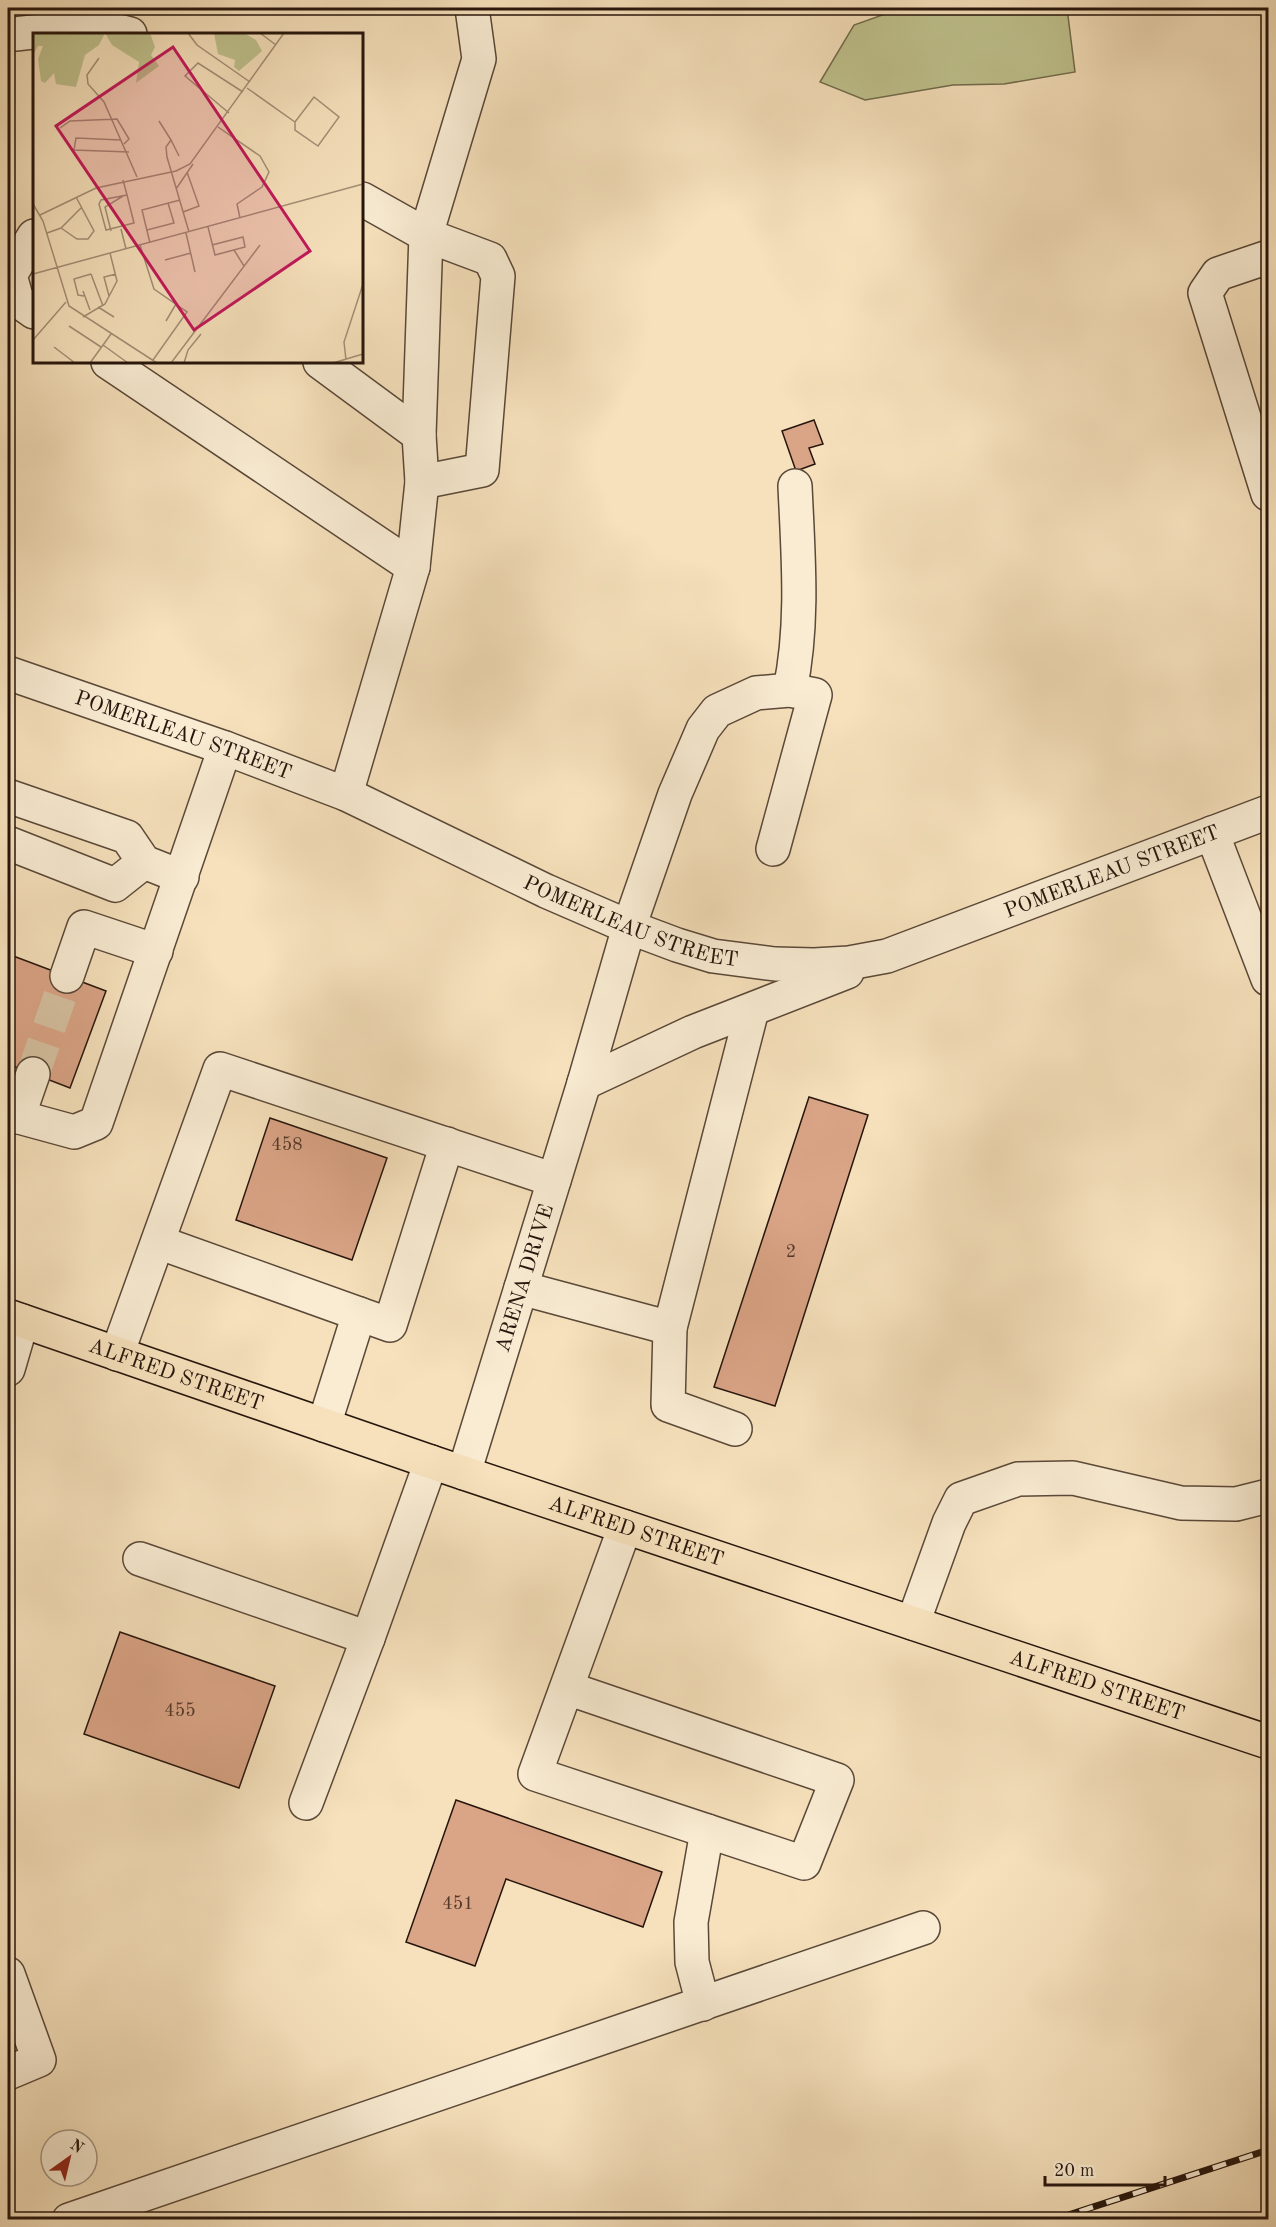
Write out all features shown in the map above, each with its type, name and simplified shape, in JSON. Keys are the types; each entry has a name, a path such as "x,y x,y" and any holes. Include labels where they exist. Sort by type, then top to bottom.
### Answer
{"main road":[{"name":"ALFRED STREET","path":"15,1319 431,1462 1269,1742"}],"street":[{"path":"346,794 413,567 422,482 419,435 426,235 479,60 472,8"},
{"path":"15,34 94,26 126,33"},
{"path":"363,201 426,235 490,259 498,276 482,470 422,482"},
{"path":"33,238 10,275 17,300 33,311"},
{"path":"1269,257 1218,274 1204,292 1269,494"},
{"path":"109,363 413,567"},
{"path":"321,363 419,435"},
{"path":"773,849 815,695 790,690 796,662 798,631 795,486"},
{"name":"POMERLEAU STREET","path":"8,673 225,748 346,794 488,864 629,927 713,956 745,962 814,965 849,963 887,956 1269,812"},
{"name":"ARENA DRIVE","path":"464,1473 584,1083 629,927 675,794 703,729 717,711 756,693 790,690"},
{"path":"33,1074 13,1115 74,1132 96,1123 225,748"},
{"path":"8,796 127,837 144,862 182,877"},
{"path":"1212,833 1269,979"},
{"path":"8,843 115,885 144,862"},
{"path":"67,976 84,927 156,951"},
{"path":"584,1083 693,1032 887,956"},
{"path":"735,1429 668,1405 670,1328 752,1010"},
{"path":"117,1354 220,1069 554,1180"},
{"path":"158,1242 390,1325 447,1144"},
{"path":"521,1288 670,1328"},
{"path":"324,1425 359,1314"},
{"path":"8,1369 15,1319"},
{"path":"306,1803 431,1462"},
{"path":"913,1623 949,1523 962,1499 1018,1479 1073,1478 1181,1503 1236,1504 1269,1496"},
{"path":"567,1688 837,1780 804,1863 535,1774 625,1527"},
{"path":"140,1559 368,1638"},
{"path":"703,2004 692,1962 692,1923 707,1832"},
{"path":"69,2220 922,1928"},
{"path":"8,1974 39,2060 8,2073"}],"green space":[{"path":"902,8 1067,8 1075,72 1004,84 953,85 865,100 820,82 854,25"}],"building":[{"path":"814,420 823,444 809,448 815,464 796,471 782,431"},
{"path":"8,929 14,932 8,950"},
{"path":"8,954 106,991 70,1088 8,1064"},
{"path":"809,1097 868,1115 775,1406 714,1387"},
{"path":"270,1118 387,1158 352,1260 236,1220"},
{"path":"120,1632 275,1686 239,1788 84,1734"},
{"path":"456,1800 662,1872 643,1927 506,1879 475,1966 406,1942"}],"tunnel":[{"path":"33,1074 67,976"}],"railway":[{"path":"1053,2220 1268,2150"}]}
